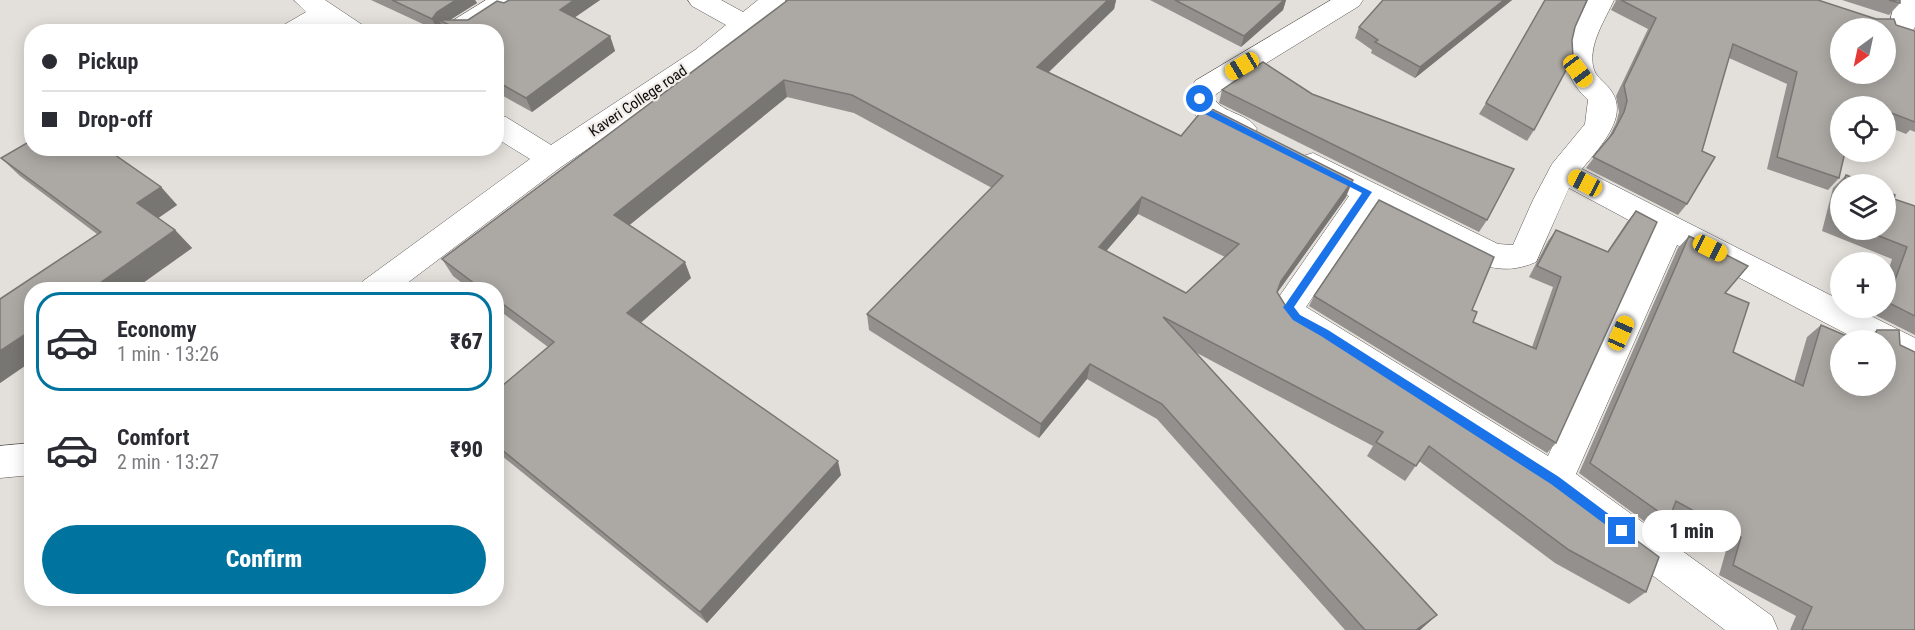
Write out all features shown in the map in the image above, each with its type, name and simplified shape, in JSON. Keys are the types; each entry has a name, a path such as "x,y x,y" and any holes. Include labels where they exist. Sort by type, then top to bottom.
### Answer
{"street":[{"path":"466,24 504,0"},
{"path":"701,0 744,24"},
{"name":"Kaveri College road","path":"385,282 551,159 705,56 774,0"},
{"path":"1262,138 1208,112 1200,99 1205,88 1350,0"},
{"path":"1293,154 1494,256 1516,257 1525,253 1563,172 1598,127 1603,104 1600,93 1589,85 1578,71 1579,52 1601,0"},
{"path":"1899,29 1908,0"},
{"path":"299,24 316,6 343,24"},
{"path":"504,129 551,159"},
{"path":"1563,172 1915,354"},
{"path":"1368,192 1288,307 1296,318 1325,333 1555,480 1758,630"},
{"path":"1555,480 1669,227"},
{"path":"0,462 24,460"}],"building":[{"path":"392,0 456,0 437,12 432,19"},
{"path":"509,0 574,0 560,10 610,36 526,98 504,86 504,24 447,24 439,20 468,20 497,1 504,3"},
{"path":"788,0 1108,0 1037,67 1181,136 1206,106 1353,180 1281,281 1277,292 1285,305 1300,318 1555,480 1659,557 1646,592 1569,550 1429,446 1416,466 1376,442 1383,432 1163,317 1437,615 1416,630 1365,630 1162,404 1090,364 1041,424 867,314 1003,176 852,95 784,80 614,215 685,262 627,313 838,461 700,612 504,452 504,384 554,342 504,305 504,282 472,282 442,259","holes":["1142,197 1239,244 1186,293 1099,247"]},
{"path":"1175,0 1284,0 1244,36"},
{"path":"1383,0 1504,0 1420,67 1375,42 1378,40 1359,27"},
{"path":"1545,0 1587,0 1575,27 1572,40 1573,57 1534,130 1486,103"},
{"path":"1621,0 1818,0 1873,18 1830,18 1830,84 1896,84 1896,25 1915,31 1915,122 1896,115 1896,96 1830,96 1830,162 1843,162 1840,174 1830,175 1777,157 1797,72 1733,44 1702,151 1715,157 1687,204 1593,157 1613,133 1624,112 1627,101 1624,85 1656,18"},
{"path":"1263,62 1312,94 1514,169 1487,220 1222,90"},
{"path":"24,145 24,156 116,156 161,187 137,203 175,230 101,282 26,282 101,232 1,158"},
{"path":"1379,200 1494,257 1472,310 1477,312 1473,322 1536,349 1561,277 1537,266 1556,230 1608,252 1636,211 1657,222 1556,443 1314,296"},
{"path":"1896,200 1915,206 1915,316 1896,306 1896,277 1907,247 1889,240 1896,240"},
{"path":"1689,236 1748,266 1725,293 1749,303 1733,352 1803,386 1821,325 1833,330 1830,330 1830,396 1896,396 1896,330 1899,330 1900,345 1915,352 1915,630 1802,630 1812,607 1733,565 1741,537 1676,501 1669,519 1590,463"},
{"path":"24,283 24,335 0,351 0,299"}],"route":[{"path":"1200,99 1208,112 1368,192 1288,307 1296,318 1325,333 1555,480 1622,531"}]}
